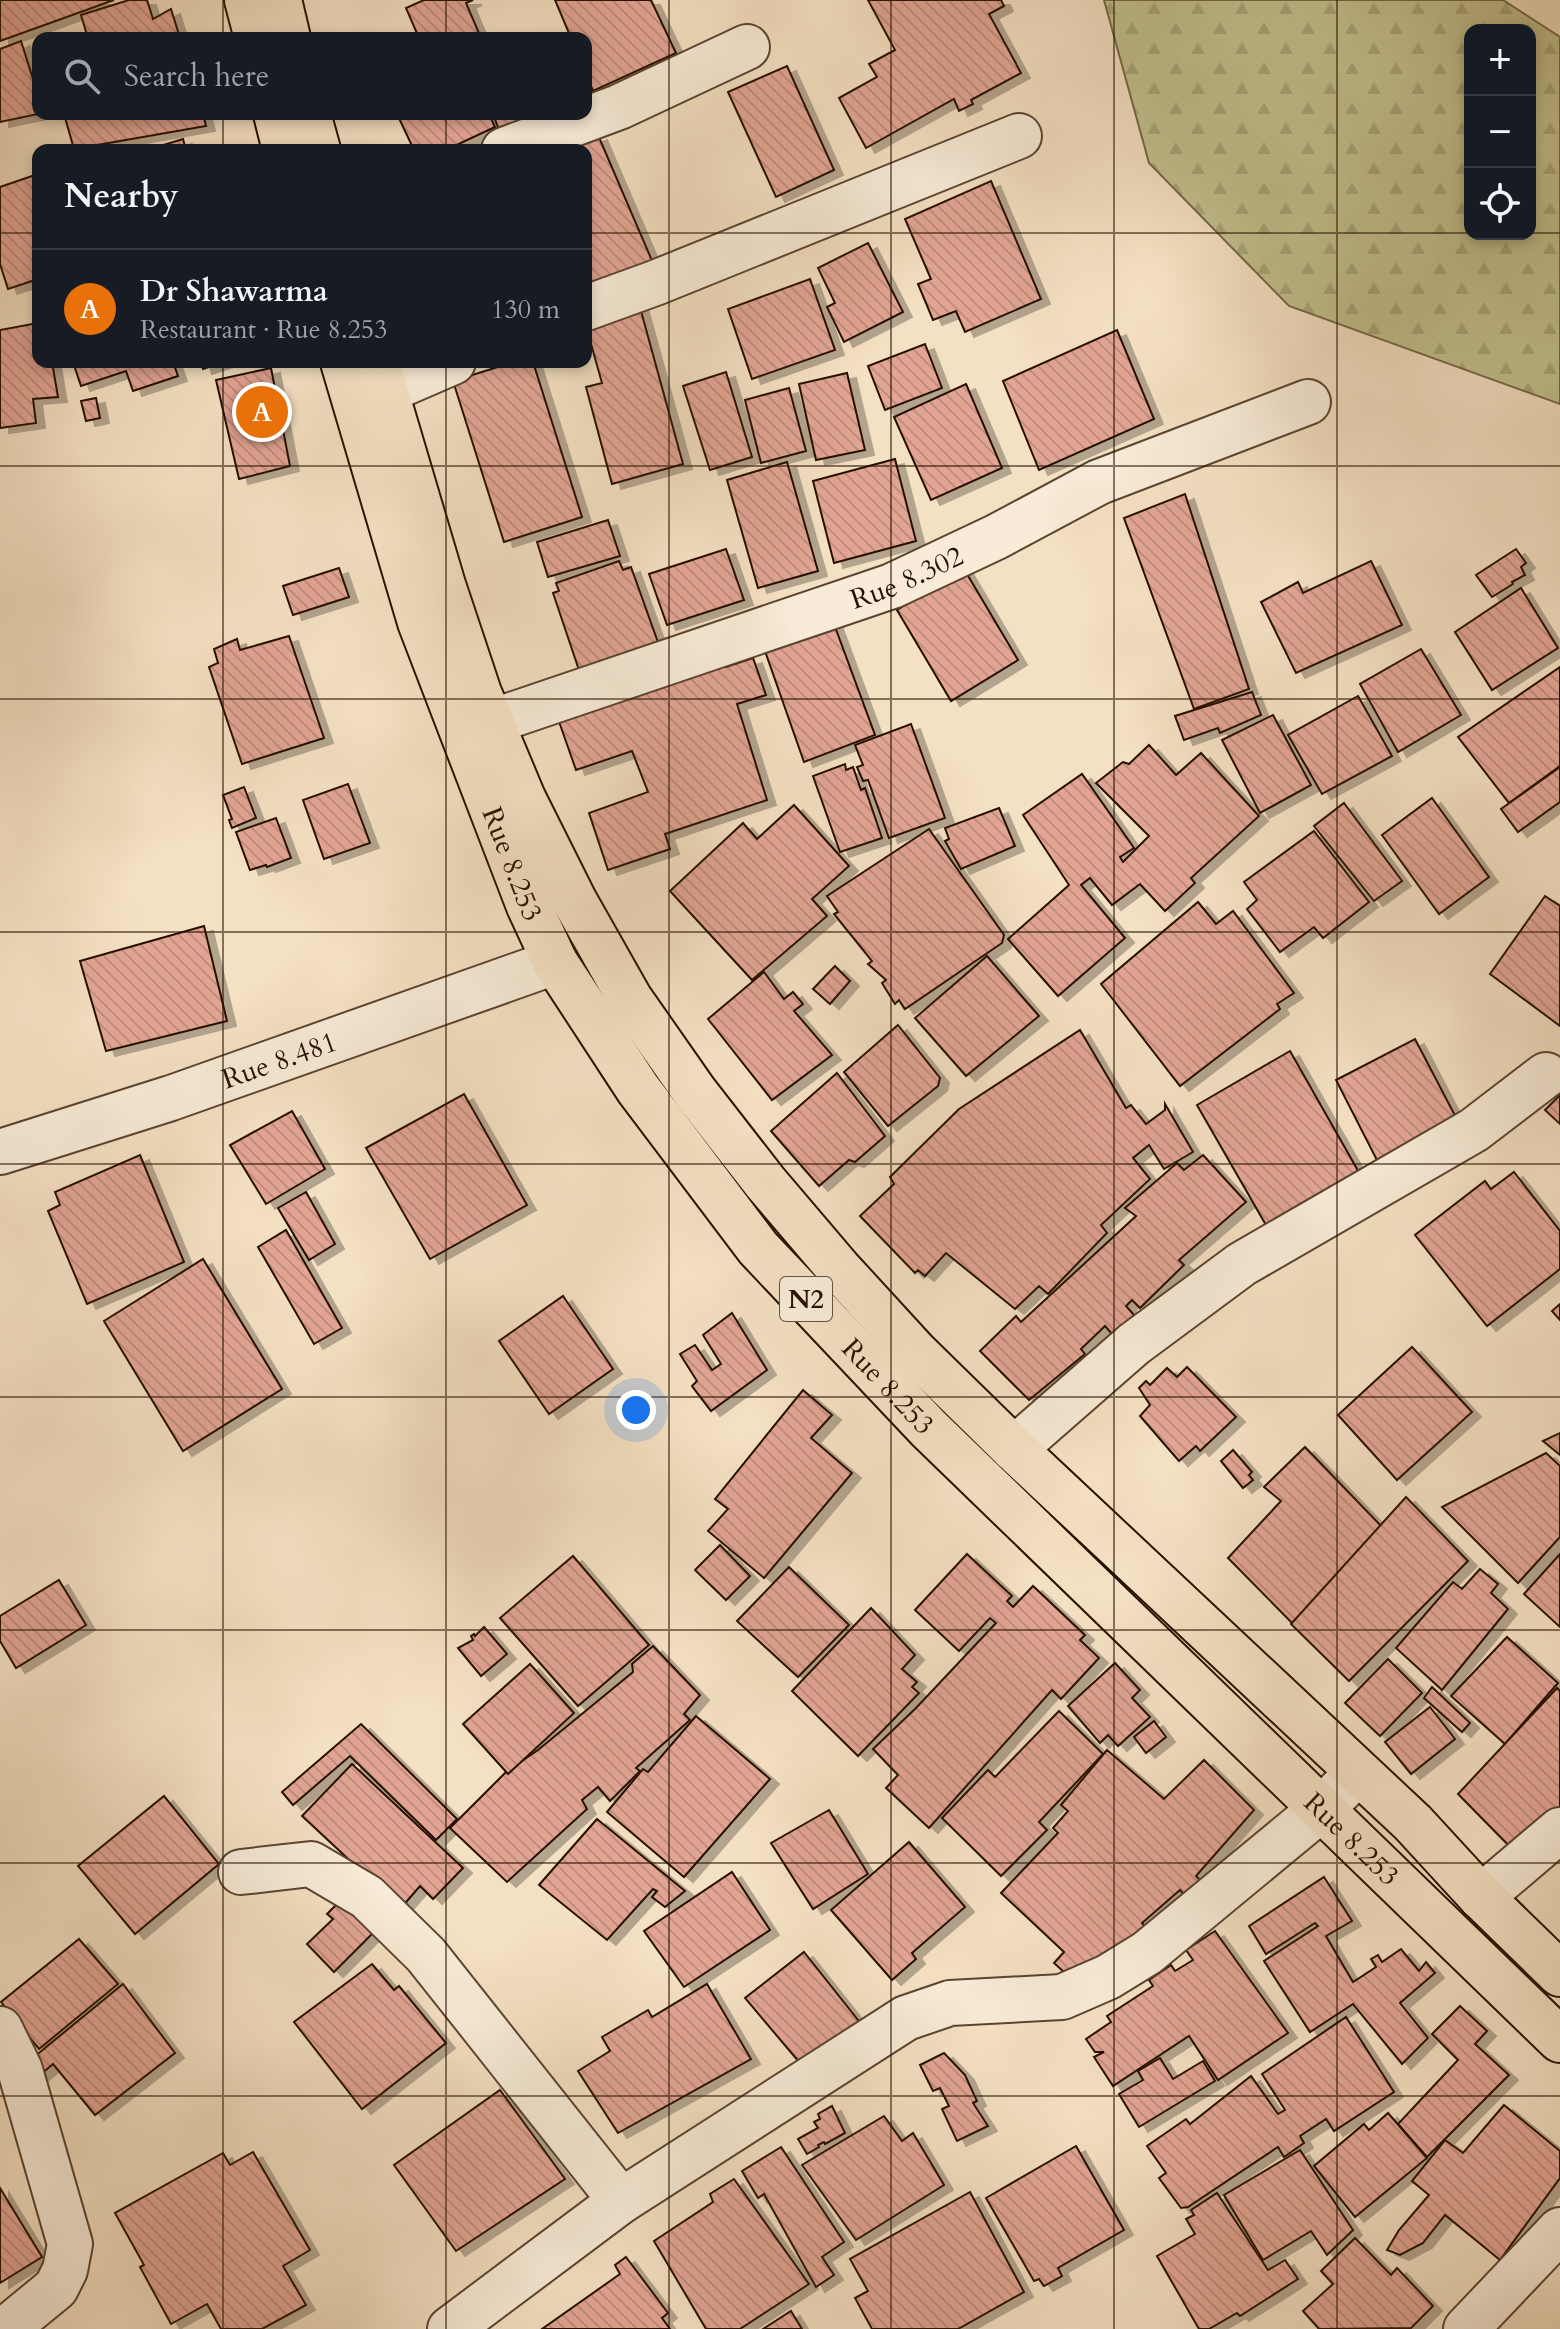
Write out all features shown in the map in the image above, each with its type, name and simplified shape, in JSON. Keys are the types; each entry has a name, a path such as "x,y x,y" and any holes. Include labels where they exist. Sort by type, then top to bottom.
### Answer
{"highway":[{"path":"247,0 255,32"},
{"path":"279,0 287,32"},
{"path":"278,120 284,144"},
{"path":"310,120 316,144"},
{"name":"Rue 8.253","path":"345,368 420,622 529,906 555,962 638,1089 758,1248 929,1429 1560,2040"},
{"name":"Rue 8.253","path":"382,377 443,585 479,693 523,798 574,900 630,999 695,1092 765,1182 916,1353 1014,1449 1413,1823 1481,1897 1560,1974"}],"street":[{"path":"592,117 747,47"},
{"path":"520,144 584,120"},
{"path":"592,306 669,278 1019,136"},
{"path":"382,377 425,368"},
{"name":"Rue 8.302","path":"491,722 892,586 996,537 1099,482 1308,402"},
{"name":"Rue 8.481","path":"0,1152 171,1098 555,962"},
{"path":"1014,1449 1134,1344 1242,1264 1474,1130 1546,1075"},
{"path":"450,2329 621,2201 906,2018 950,2003 1062,1997 1108,1977 1147,1953 1320,1810 1358,1773"},
{"path":"1481,1897 1560,1830"},
{"path":"241,1872 311,1864 367,1897 426,1955 621,2201"},
{"path":"0,2029 20,2070 70,2244 65,2270 56,2288 6,2329"},
{"path":"1466,2329 1560,2230"}],"green space":[{"path":"1104,0 1503,0 1560,37 1560,404 1289,306 1149,163"}],"building":[{"path":"0,0 114,0 0,41"},
{"path":"129,0 147,0 153,19 171,9 178,32 86,32 81,15"},
{"path":"424,0 473,0 466,3 478,32 416,32 406,8"},
{"path":"555,0 651,0 676,53 593,91 592,32 568,32"},
{"path":"868,0 1001,0 1004,6 989,14 1021,73 971,100 973,104 959,111 954,99 866,148 839,98 877,77 869,64 895,50"},
{"path":"21,41 32,76 32,115 0,122 0,49"},
{"path":"787,66 834,170 776,197 728,92"},
{"path":"66,120 204,120 206,126 103,144 73,144"},
{"path":"400,120 492,120 495,127 459,144 411,144"},
{"path":"495,120 565,120 514,144 504,144"},
{"path":"598,135 653,263 595,287 592,282 592,144 578,144"},
{"path":"183,139 184,144 167,144"},
{"path":"32,176 32,281 8,289 0,264 0,187"},
{"path":"991,181 1041,299 965,332 956,311 933,320 918,284 931,279 905,219"},
{"path":"868,243 903,312 844,342 827,307 835,303 818,268"},
{"path":"810,279 835,350 752,379 728,309"},
{"path":"638,300 683,464 612,484 586,387 602,383 592,347 592,323"},
{"path":"32,324 32,368 53,368 58,397 33,399 36,423 0,428 0,330"},
{"path":"1117,330 1154,419 1039,470 1003,381"},
{"path":"925,344 942,388 885,410 868,366"},
{"path":"75,368 175,368 178,376 133,391 126,371 81,386"},
{"path":"271,368 290,466 239,479 216,380"},
{"path":"495,368 535,368 582,517 504,542 453,381"},
{"path":"726,372 752,457 710,470 683,386"},
{"path":"847,373 865,450 816,460 799,384"},
{"path":"966,384 1002,468 931,500 894,417"},
{"path":"789,388 806,451 761,463 745,400"},
{"path":"96,398 100,418 86,421 81,401"},
{"path":"895,459 916,541 834,563 813,481"},
{"path":"787,462 818,571 758,588 727,480"},
{"path":"1185,494 1249,689 1194,709 1124,518"},
{"path":"608,520 620,556 548,577 537,542"},
{"path":"726,549 744,600 667,625 649,574"},
{"path":"1516,549 1526,563 1521,567 1525,575 1492,597 1476,575"},
{"path":"619,561 623,570 631,567 660,648 581,676 553,593 559,591 556,583"},
{"path":"1371,561 1402,625 1296,673 1261,602 1298,582 1303,593"},
{"path":"339,568 349,597 293,615 283,586"},
{"path":"964,569 1018,660 951,701 897,610"},
{"path":"1521,588 1558,648 1492,690 1455,632"},
{"path":"834,624 875,735 804,762 765,651"},
{"path":"289,636 324,738 242,764 209,667 218,663 214,649 237,639 240,650"},
{"path":"1421,649 1461,715 1398,752 1360,684"},
{"path":"723,658 726,667 753,658 766,695 737,704 767,800 665,834 670,849 608,870 589,813 648,792 632,751 576,770 556,713"},
{"path":"1560,667 1560,766 1509,803 1458,737"},
{"path":"1252,692 1261,715 1220,733 1218,728 1184,740 1175,716"},
{"path":"1358,696 1392,756 1322,794 1288,735"},
{"path":"1273,715 1311,785 1260,813 1222,740"},
{"path":"911,724 945,818 889,838 868,780 863,781 857,767 863,765 855,745"},
{"path":"1149,745 1176,775 1201,753 1259,816 1191,878 1195,883 1165,911 1140,884 1112,905 1090,878 1081,885 1125,938 1058,996 1008,939 1069,885 1023,815 1082,774 1134,848 1120,857 1123,862 1149,836 1096,783 1123,762 1129,764"},
{"path":"845,764 846,770 853,767 861,790 865,788 882,838 840,852 813,776"},
{"path":"1560,767 1560,802 1518,832 1501,809"},
{"path":"348,784 370,843 324,859 303,800"},
{"path":"244,787 256,818 232,828 223,795"},
{"path":"1432,798 1489,877 1439,914 1382,835"},
{"path":"1344,803 1402,881 1374,901 1314,826"},
{"path":"794,805 849,866 812,899 827,916 752,980 670,891 743,823 757,839"},
{"path":"999,808 1015,846 961,869 945,841 949,839 945,828"},
{"path":"276,818 291,858 250,870 236,832"},
{"path":"929,829 1004,935 1002,943 905,1009 899,1000 895,1004 882,983 886,980 868,964 872,961 834,914 838,912 827,896"},
{"path":"1314,831 1369,902 1323,938 1314,927 1280,952 1247,909 1257,900 1244,882"},
{"path":"1545,896 1560,906 1560,1026 1490,974"},
{"path":"1198,902 1216,924 1233,911 1294,993 1277,1004 1280,1009 1180,1086 1101,984"},
{"path":"204,926 227,1021 106,1051 80,961"},
{"path":"987,956 1039,1016 966,1076 915,1018"},
{"path":"835,966 850,981 830,1004 813,989"},
{"path":"764,972 784,999 793,992 803,1004 794,1011 832,1055 772,1100 708,1019"},
{"path":"898,1025 940,1078 938,1086 888,1126 844,1072"},
{"path":"1080,1030 1126,1108 1131,1105 1146,1124 1165,1110 1165,1104 1193,1152 1164,1169 1149,1145 1133,1158 1150,1179 1101,1225 1107,1233 1048,1294 1039,1286 1015,1309 946,1253 925,1276 918,1270 915,1273 860,1216 894,1184 890,1177 959,1109"},
{"path":"1415,1039 1462,1129 1382,1170 1336,1080"},
{"path":"1290,1051 1361,1176 1270,1232 1197,1105"},
{"path":"837,1073 885,1136 855,1162 849,1160 819,1186 771,1131"},
{"path":"464,1094 527,1205 430,1259 366,1148"},
{"path":"1560,1095 1560,1124 1545,1110"},
{"path":"292,1111 325,1169 266,1204 230,1145"},
{"path":"140,1155 184,1262 87,1304 48,1211 60,1205 55,1192"},
{"path":"1203,1155 1246,1202 1179,1260 1184,1265 1140,1308 1132,1300 1126,1306 1134,1315 1113,1335 1105,1326 1081,1349 1085,1354 1029,1400 980,1351 1016,1316 1021,1322 1136,1216 1125,1208 1177,1163 1184,1170"},
{"path":"1514,1172 1560,1231 1560,1269 1487,1326 1415,1235 1485,1181 1491,1189"},
{"path":"306,1192 335,1244 309,1260 278,1208"},
{"path":"286,1230 342,1328 314,1344 258,1247"},
{"path":"203,1259 282,1389 183,1451 104,1321"},
{"path":"563,1296 613,1369 549,1414 499,1341"},
{"path":"1560,1304 1560,1320 1552,1311"},
{"path":"732,1313 767,1370 711,1411 692,1386 697,1381 680,1354 695,1345 712,1370 721,1364 703,1335"},
{"path":"1412,1347 1472,1412 1397,1480 1338,1415"},
{"path":"1187,1367 1236,1417 1200,1451 1196,1446 1179,1461 1140,1416 1150,1405 1139,1388 1146,1381 1150,1385 1167,1368 1177,1377"},
{"path":"803,1390 832,1415 811,1438 852,1473 764,1578 708,1531 728,1509 715,1499"},
{"path":"1560,1433 1560,1455 1543,1441"},
{"path":"1305,1447 1384,1529 1296,1627 1228,1558 1281,1501 1264,1487"},
{"path":"1233,1450 1252,1472 1249,1475 1253,1480 1243,1488 1221,1461"},
{"path":"1546,1453 1560,1466 1560,1537 1518,1583 1442,1507"},
{"path":"1406,1497 1468,1561 1349,1681 1291,1624"},
{"path":"720,1545 750,1576 726,1600 695,1570"},
{"path":"967,1554 1012,1596 1007,1601 1013,1607 1033,1586 1085,1635 1080,1640 1099,1658 1061,1699 1052,1690 929,1828 886,1788 898,1775 873,1749 996,1623 990,1618 959,1651 915,1610"},
{"path":"1560,1554 1560,1627 1524,1594"},
{"path":"573,1556 649,1645 578,1706 500,1618"},
{"path":"789,1567 849,1625 798,1677 737,1621"},
{"path":"1480,1569 1498,1584 1491,1593 1508,1609 1442,1690 1396,1648 1453,1582 1462,1589"},
{"path":"59,1580 86,1625 16,1668 0,1641 0,1616"},
{"path":"871,1608 915,1655 902,1669 917,1682 912,1687 919,1693 858,1756 792,1691"},
{"path":"484,1627 507,1654 481,1676 458,1648 473,1640 471,1636"},
{"path":"1507,1637 1558,1683 1505,1744 1451,1696"},
{"path":"653,1646 700,1695 684,1714 690,1720 636,1768 640,1771 610,1801 598,1787 582,1800 587,1809 507,1882 450,1828 506,1772 538,1750 633,1672 632,1664"},
{"path":"1388,1659 1422,1693 1380,1736 1345,1703"},
{"path":"1115,1663 1140,1690 1132,1698 1150,1717 1118,1746 1108,1735 1100,1743 1068,1706"},
{"path":"530,1664 574,1713 508,1774 463,1724"},
{"path":"1432,1687 1470,1723 1462,1732 1424,1698"},
{"path":"1557,1688 1560,1691 1560,1807 1517,1854 1458,1794"},
{"path":"1430,1707 1455,1739 1411,1774 1385,1742"},
{"path":"1059,1711 1103,1754 1039,1822 1047,1830 1001,1876 942,1818 988,1770 995,1777"},
{"path":"696,1716 770,1779 684,1877 607,1812 643,1769 648,1772"},
{"path":"1154,1721 1166,1737 1146,1753 1134,1737"},
{"path":"361,1724 457,1819 436,1840 350,1756 293,1805 282,1792"},
{"path":"1107,1750 1164,1799 1204,1760 1254,1810 1196,1876 1201,1881 1186,1897 1180,1890 1142,1923 1150,1932 1076,1983 1054,1963 1064,1952 1001,1893 1058,1833 1053,1828 1068,1811 1061,1805"},
{"path":"352,1764 463,1868 433,1899 420,1886 401,1908 302,1816"},
{"path":"164,1796 219,1864 135,1934 78,1866"},
{"path":"829,1810 868,1874 813,1909 771,1843"},
{"path":"597,1819 685,1891 665,1907 652,1897 657,1891 653,1889 607,1940 539,1885"},
{"path":"909,1842 965,1907 912,1953 916,1959 892,1980 831,1910"},
{"path":"732,1872 770,1930 684,1987 644,1931"},
{"path":"1324,1877 1352,1921 1326,1936 1353,1982 1376,1967 1371,1959 1378,1955 1382,1962 1401,1949 1419,1971 1426,1962 1435,1973 1400,2003 1428,2038 1402,2064 1353,2004 1310,2032 1264,1961 1318,1926 1315,1923 1266,1954 1249,1926"},
{"path":"345,1896 378,1928 334,1972 307,1944 333,1919 327,1914"},
{"path":"1215,1931 1288,2033 1218,2080 1189,2036 1113,2086 1094,2057 1104,2052 1095,2052 1086,2039 1111,2022 1107,2016 1153,1986 1149,1980 1171,1965 1175,1971 1193,1960 1186,1950"},
{"path":"79,1939 118,1984 39,2049 1,2002"},
{"path":"804,1952 862,2025 805,2069 745,1998"},
{"path":"372,1964 394,1990 399,1986 446,2043 362,2109 294,2022"},
{"path":"123,1984 175,2053 95,2115 53,2064 39,2076 28,2062"},
{"path":"707,1984 751,2059 618,2133 578,2071 610,2051 602,2037 648,2010 652,2017"},
{"path":"1460,2006 1487,2031 1475,2044 1509,2075 1427,2157 1398,2124 1458,2060 1432,2034"},
{"path":"1346,2017 1394,2092 1334,2131 1326,2119 1300,2136 1304,2143 1284,2157 1278,2147 1188,2207 1181,2208 1159,2178 1166,2173 1147,2146 1186,2119 1190,2124 1251,2076 1278,2114 1285,2110 1262,2074"},
{"path":"944,2053 965,2075 977,2101 973,2103 988,2126 957,2141 942,2109 949,2106 940,2088 933,2091 920,2065"},
{"path":"1160,2058 1173,2079 1203,2061 1215,2081 1139,2127 1119,2094 1143,2080 1138,2071"},
{"path":"500,2090 565,2179 456,2251 394,2165"},
{"path":"1504,2105 1560,2151 1560,2178 1500,2260 1445,2215 1423,2243 1400,2255 1387,2250 1399,2230 1429,2195 1412,2181 1445,2140 1463,2153"},
{"path":"832,2106 845,2133 818,2145 807,2154 798,2139 818,2128 814,2122 820,2119 818,2114"},
{"path":"1388,2113 1427,2158 1355,2217 1314,2166 1364,2124 1369,2130"},
{"path":"884,2116 902,2141 913,2133 944,2185 856,2240 802,2165"},
{"path":"1076,2146 1124,2230 1058,2268 1062,2276 1044,2286 1039,2279 1034,2281 986,2198"},
{"path":"781,2147 844,2242 822,2257 834,2275 816,2287 764,2194 758,2198 742,2171"},
{"path":"1300,2150 1353,2230 1327,2255 1311,2231 1263,2260 1224,2195"},
{"path":"253,2152 310,2250 283,2266 306,2305 262,2329 221,2329 207,2304 171,2324 140,2267 144,2265 115,2213 223,2153 230,2165"},
{"path":"734,2179 809,2284 740,2329 706,2329 654,2241 713,2202 710,2194"},
{"path":"0,2188 42,2257 0,2283"},
{"path":"970,2192 1024,2292 958,2329 872,2329 855,2298 868,2291 850,2259"},
{"path":"1217,2193 1268,2270 1285,2260 1298,2279 1240,2316 1237,2313 1209,2329 1199,2329 1157,2256 1195,2234 1186,2219 1194,2215 1191,2210"},
{"path":"1355,2238 1391,2275 1397,2268 1433,2306 1411,2328 1319,2329 1303,2311 1333,2284 1321,2271"},
{"path":"626,2257 668,2313 662,2318 670,2329 542,2329 620,2274 615,2265"},
{"path":"791,2311 802,2329 763,2329"}],"place":[{"name":"Dr Shawarma","path":"262,412"}]}
